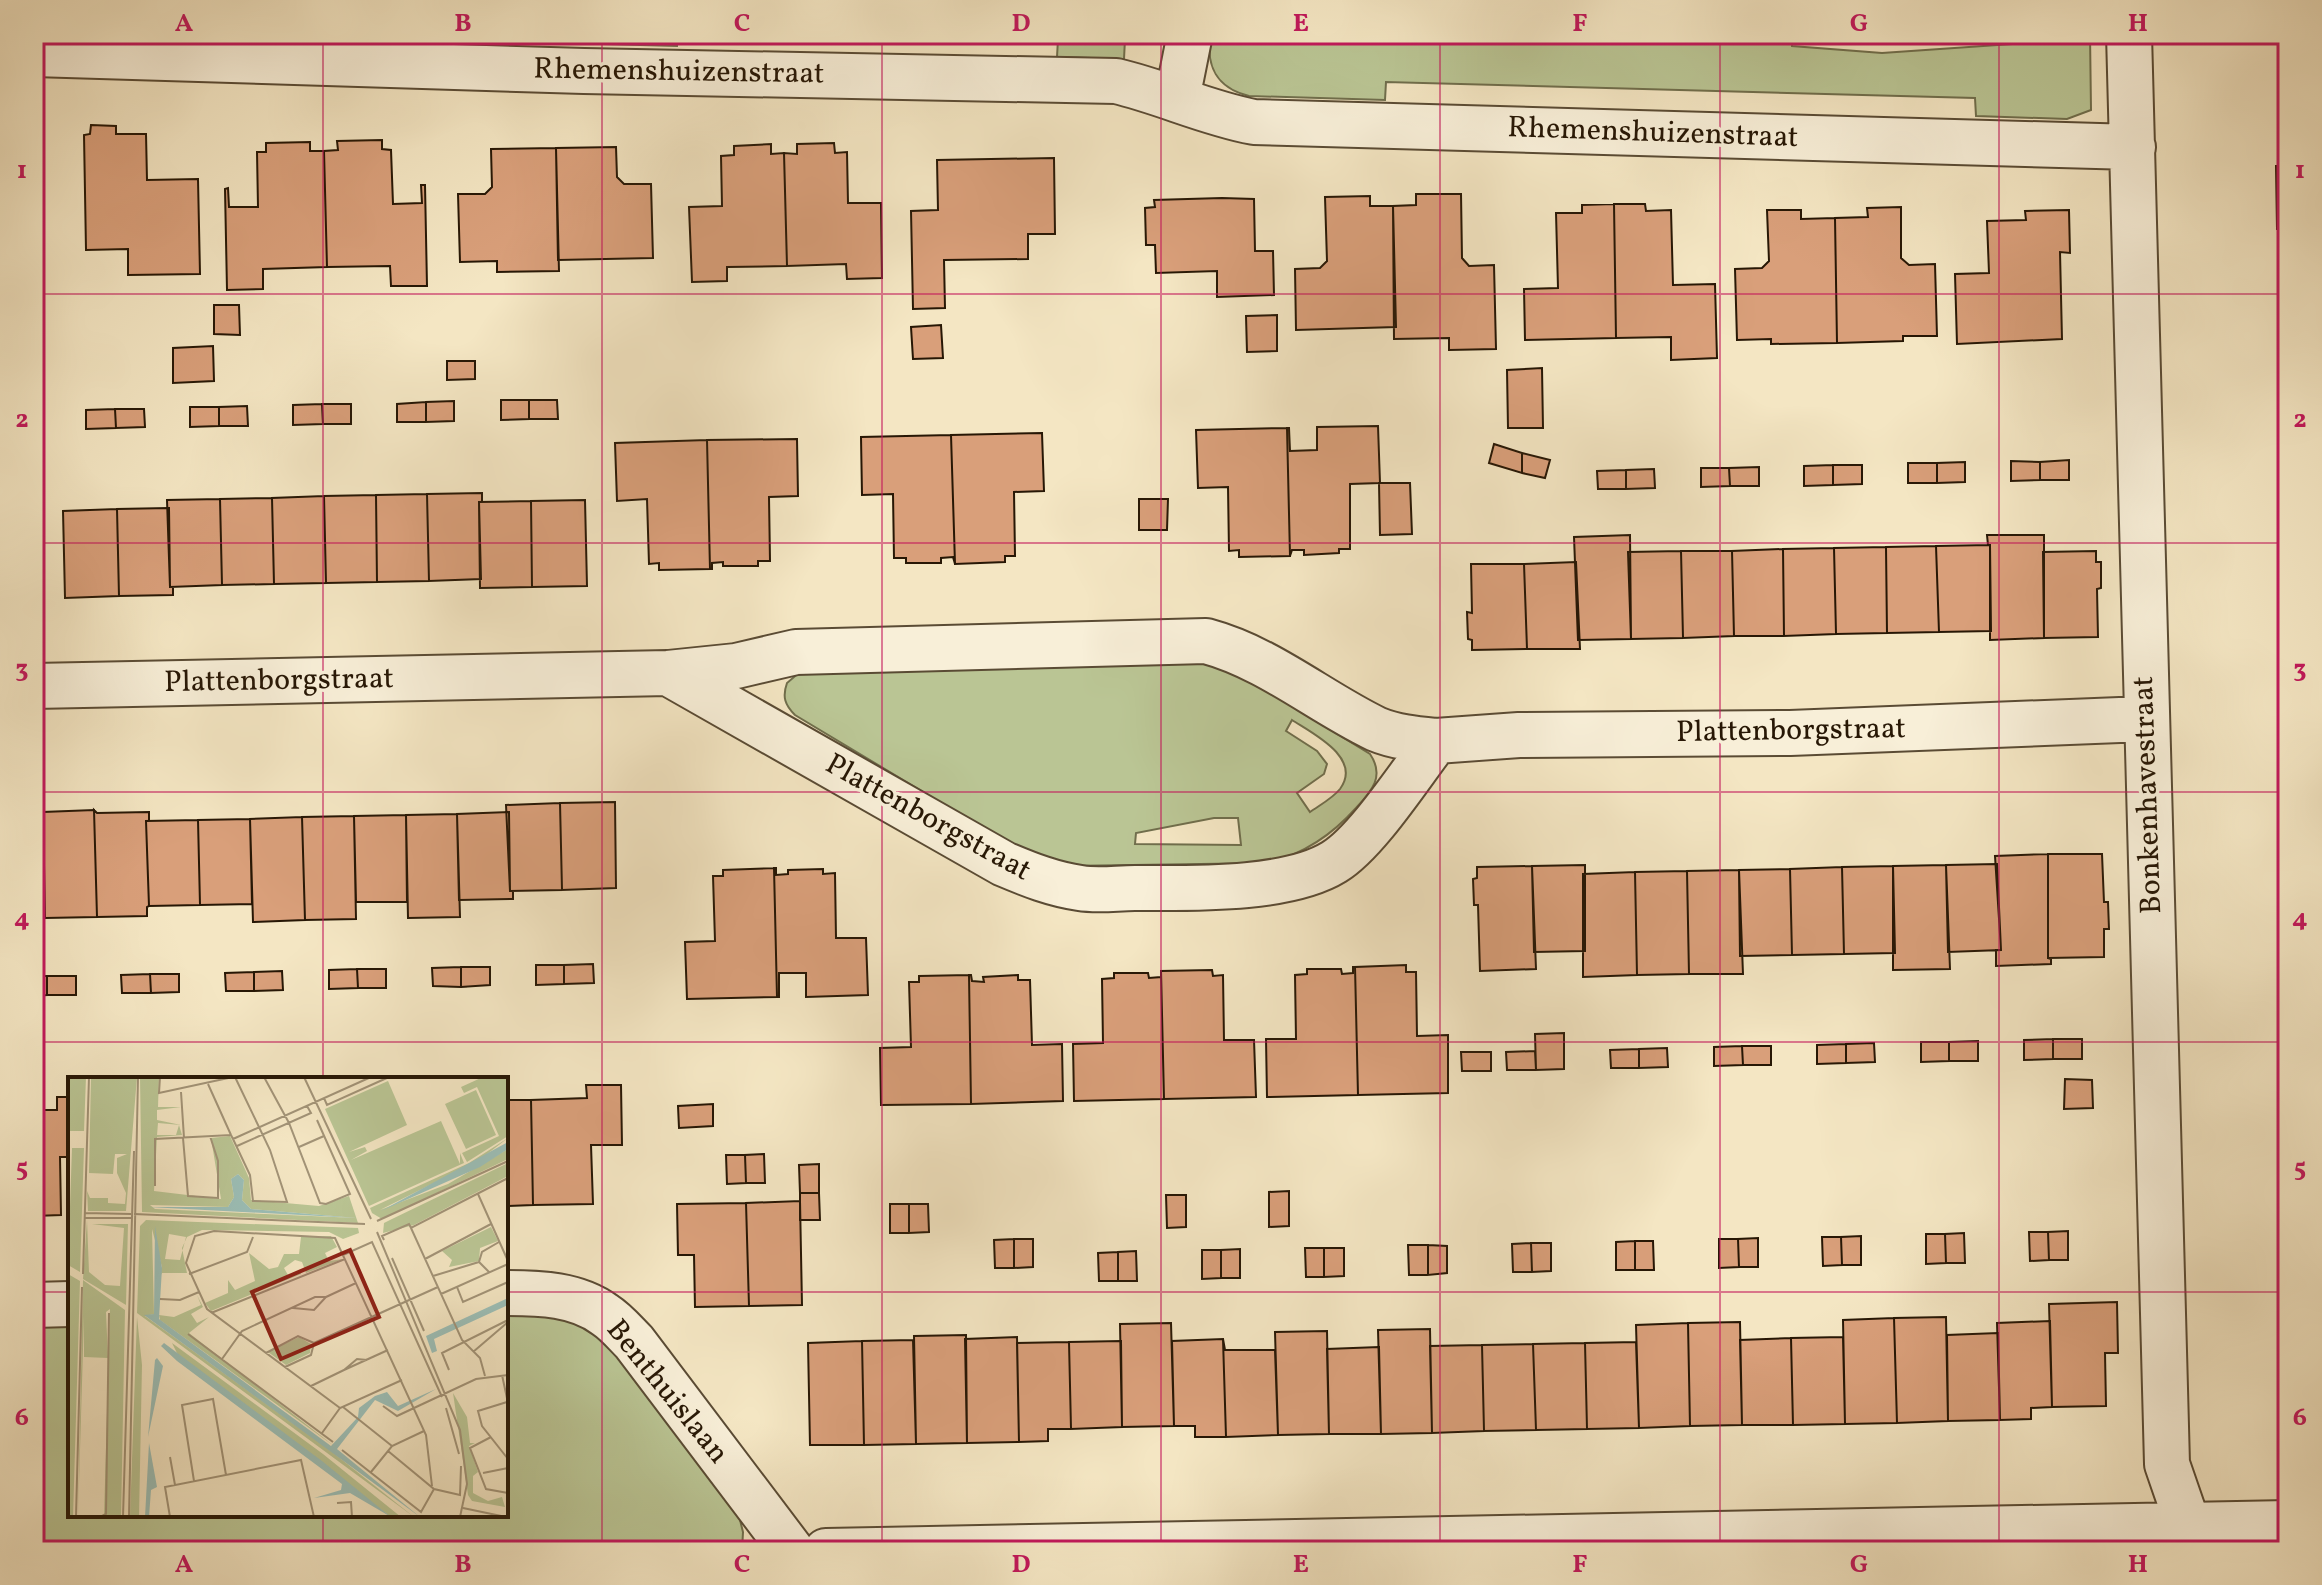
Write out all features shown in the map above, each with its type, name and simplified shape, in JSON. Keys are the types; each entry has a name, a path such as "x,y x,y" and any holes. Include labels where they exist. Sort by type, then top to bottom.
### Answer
{"street":[{"path":"1177,99 1190,34"},
{"name":"Bonkenhavestraat","path":"2129,34 2167,1464 2191,1538"},
{"name":"Rhemenshuizenstraat","path":"34,54 584,71 1116,81 1220,116 1254,122 2133,147"},
{"name":"Plattenborgstraat","path":"34,686 668,673 736,666 796,652 1206,641 1251,656 1377,729 1405,738 1436,741 1519,735 1790,733 2145,719"},
{"name":"Plattenborgstraat","path":"668,673 1004,864 1043,881 1084,889 1266,883 1306,875 1336,861 1368,830 1436,741"},
{"name":"Benthuislaan","path":"508,1293 540,1293 573,1299 604,1314 634,1342 792,1551"},
{"path":"34,1305 68,1304"},
{"path":"826,1551 2191,1538 2288,1523"}],"green space":[{"path":"528,34 678,34 677,46 528,42"},
{"path":"880,34 1145,34 1125,39 1124,59 1057,57 1058,39"},
{"path":"1211,34 1791,34 1792,46 1882,53 2056,41 2069,34 2090,34 2091,110 2067,119 1976,116 1975,98 1386,82 1385,100 1249,96 1229,87 1216,74 1210,56"},
{"path":"1204,663 1231,669 1370,754 1376,769 1375,783 1347,818 1327,835 1305,849 1268,863 1064,866 1026,854 795,715 787,704 785,692 787,683 801,671","holes":["1292,720 1322,739 1340,757 1345,767 1345,778 1340,789 1310,812 1297,793 1324,774 1327,764 1317,751 1286,731","1214,818 1238,818 1241,845 1135,844 1136,833"]},
{"path":"551,1315 586,1326 612,1347 738,1512 743,1532 742,1551 34,1551 34,1325 68,1324 68,1517 508,1517 508,1316"}],"building":[{"path":"2281,89 2288,89 2288,166 2283,166"},
{"path":"91,125 116,126 116,134 146,134 147,180 198,179 200,274 128,275 128,249 86,250 84,135 90,134"},
{"path":"382,140 382,149 391,150 393,204 422,203 421,185 425,185 427,286 391,286 390,266 327,267 324,151 338,150 337,141"},
{"path":"310,142 310,151 324,151 327,267 263,269 263,289 227,290 225,189 228,188 229,207 258,207 257,152 266,152 266,143"},
{"path":"834,143 835,153 847,152 848,203 881,203 882,278 847,279 846,264 787,266 784,153 797,154 797,144"},
{"path":"771,144 771,154 784,153 787,266 727,267 727,281 692,282 689,207 722,206 721,156 734,155 734,146"},
{"path":"616,147 617,177 624,184 651,184 653,258 558,260 556,148"},
{"path":"556,148 559,271 497,272 497,261 460,262 458,194 485,194 492,187 491,149"},
{"path":"1054,158 1055,234 1028,234 1028,259 944,260 945,308 913,309 911,211 938,210 937,160"},
{"path":"2276,166 2288,166 2288,228 2277,229"},
{"path":"1416,194 1461,194 1462,258 1469,266 1494,265 1496,349 1449,350 1449,338 1394,339 1393,206 1416,205"},
{"path":"1370,196 1370,206 1393,206 1396,327 1296,330 1295,269 1320,268 1327,261 1325,197"},
{"path":"1254,199 1255,251 1273,251 1274,295 1217,297 1217,271 1156,273 1155,245 1146,245 1145,208 1155,207 1154,200"},
{"path":"1614,204 1645,204 1646,211 1671,210 1673,285 1715,284 1717,358 1671,360 1671,337 1616,338"},
{"path":"1614,204 1616,338 1525,340 1524,289 1558,288 1556,213 1582,213 1582,205"},
{"path":"1901,207 1901,258 1909,265 1935,264 1937,336 1903,336 1903,341 1837,343 1835,218 1868,217 1867,208"},
{"path":"1767,210 1801,210 1801,219 1835,218 1837,343 1771,344 1771,339 1737,340 1735,269 1762,268 1769,261"},
{"path":"2069,210 2070,253 2060,252 2062,339 1957,344 1955,274 1989,273 1987,221 2026,220 2025,211"},
{"path":"214,305 239,305 240,335 214,334"},
{"path":"1277,315 1277,351 1247,352 1246,316"},
{"path":"941,325 943,358 913,359 911,327"},
{"path":"213,346 214,381 173,383 173,348"},
{"path":"2280,346 2288,346 2288,409 2281,409"},
{"path":"447,361 475,361 475,379 447,380"},
{"path":"1542,368 1543,428 1508,428 1507,370"},
{"path":"501,400 529,400 529,419 501,420"},
{"path":"529,400 557,400 558,419 529,419"},
{"path":"454,401 454,421 426,422 426,402"},
{"path":"426,402 426,422 397,422 397,404"},
{"path":"322,404 323,424 293,425 293,405"},
{"path":"322,404 351,404 351,424 323,424"},
{"path":"247,406 248,426 219,426 219,407"},
{"path":"190,407 219,407 219,426 190,427"},
{"path":"115,409 116,428 86,429 86,410"},
{"path":"115,409 144,409 145,427 116,428"},
{"path":"1378,426 1380,483 1350,484 1350,549 1339,549 1339,553 1304,555 1304,550 1292,550 1290,556 1287,428 1290,451 1317,450 1317,427"},
{"path":"1287,428 1290,556 1239,557 1239,550 1229,551 1228,487 1198,488 1196,430"},
{"path":"1042,433 1044,491 1014,492 1015,556 1005,556 1005,562 955,564 951,435"},
{"path":"951,435 955,564 953,557 941,558 941,563 906,563 906,558 894,558 893,494 862,495 861,437"},
{"path":"797,439 798,496 769,497 770,561 758,561 758,566 712,563 710,569 707,440"},
{"path":"707,440 710,569 659,570 659,563 649,564 647,499 617,501 615,443"},
{"path":"1494,444 1522,453 1522,473 1489,463"},
{"path":"1522,453 1550,460 1545,478 1522,473"},
{"path":"2069,460 2069,480 2040,480 2040,462"},
{"path":"2011,461 2040,462 2040,480 2011,481"},
{"path":"1965,462 1965,482 1937,483 1937,463"},
{"path":"1908,463 1937,463 1937,483 1908,483"},
{"path":"2283,464 2288,464 2288,501 2283,501"},
{"path":"1833,465 1862,465 1862,484 1833,485"},
{"path":"1833,465 1833,485 1804,486 1804,466"},
{"path":"1759,467 1759,486 1730,486 1729,468"},
{"path":"1701,468 1729,468 1730,486 1701,487"},
{"path":"1654,469 1655,488 1626,489 1626,470"},
{"path":"1626,470 1626,489 1598,489 1597,471"},
{"path":"1379,483 1410,483 1412,534 1380,535"},
{"path":"482,493 482,502 479,502 481,579 429,581 427,494"},
{"path":"427,494 429,581 377,582 376,495"},
{"path":"376,495 377,582 326,583 324,496"},
{"path":"324,496 326,583 274,584 272,498"},
{"path":"272,498 274,584 222,585 220,499"},
{"path":"220,499 222,585 170,587 167,500"},
{"path":"1139,499 1168,499 1167,530 1139,530"},
{"path":"585,500 587,586 532,587 531,501"},
{"path":"531,501 532,587 480,588 479,502"},
{"path":"169,508 170,587 173,587 173,595 119,596 117,509"},
{"path":"117,509 119,596 65,598 63,511"},
{"path":"2284,527 2288,527 2288,589 2285,589"},
{"path":"1630,535 1631,639 1578,640 1574,537"},
{"path":"1987,535 2044,535 2044,638 1990,640 1990,545"},
{"path":"1990,545 1991,631 1939,632 1936,546"},
{"path":"1936,546 1939,632 1887,633 1886,547"},
{"path":"1886,547 1887,633 1836,634 1834,548"},
{"path":"1834,548 1836,634 1784,636 1783,549"},
{"path":"1783,549 1784,636 1734,636 1732,551"},
{"path":"1681,551 1732,551 1734,636 1683,638"},
{"path":"1681,551 1683,638 1631,639 1628,552"},
{"path":"2096,551 2096,562 2101,562 2101,588 2097,589 2098,637 2044,638 2043,552"},
{"path":"1576,562 1580,649 1527,649 1524,564"},
{"path":"1471,564 1524,564 1527,649 1472,650 1472,640 1468,639 1467,612 1472,613"},
{"path":"615,802 616,888 562,890 560,803"},
{"path":"560,803 562,890 510,891 506,805"},
{"path":"94,810 97,813 149,812 149,821 146,821 147,916 97,917"},
{"path":"94,810 97,917 45,918 43,812"},
{"path":"41,811 45,918 34,918 34,815 41,814"},
{"path":"509,812 510,891 513,891 513,899 459,900 457,814"},
{"path":"457,814 460,917 408,918 406,815"},
{"path":"406,815 407,902 356,902 354,816"},
{"path":"354,816 356,919 305,920 302,817"},
{"path":"302,817 305,920 253,922 250,819"},
{"path":"250,819 252,904 200,905 198,820"},
{"path":"198,820 200,905 149,906 146,821"},
{"path":"2048,854 2102,854 2104,902 2108,902 2109,929 2104,929 2104,957 2048,958"},
{"path":"2048,854 2048,958 2051,964 1996,966 1996,950 2001,950 1995,856"},
{"path":"1997,864 2001,950 1948,952 1946,865"},
{"path":"1585,865 1585,951 1534,952 1532,866"},
{"path":"1946,865 1950,969 1893,970 1893,866"},
{"path":"1532,866 1536,969 1480,971 1478,905 1474,905 1473,879 1477,878 1477,867"},
{"path":"1893,866 1895,953 1844,954 1842,867"},
{"path":"1842,867 1844,954 1792,955 1790,869"},
{"path":"774,868 776,875 788,874 788,870 823,869 823,874 835,873 836,938 866,938 868,995 806,997 806,973 779,973 777,997"},
{"path":"774,868 777,997 687,999 685,942 715,941 713,876 723,876 723,870"},
{"path":"1790,869 1792,955 1740,956 1739,870"},
{"path":"1739,870 1743,974 1689,974 1687,871"},
{"path":"1687,871 1689,974 1637,975 1635,872"},
{"path":"1635,872 1637,975 1583,977 1583,874"},
{"path":"593,964 594,983 564,984 564,965"},
{"path":"536,965 564,965 564,984 536,985"},
{"path":"1406,965 1406,972 1416,972 1417,1036 1448,1035 1448,1093 1358,1095 1355,967"},
{"path":"461,967 490,967 490,985 461,987"},
{"path":"461,967 461,987 433,986 432,968"},
{"path":"1353,967 1358,1095 1267,1097 1266,1039 1296,1039 1295,975 1307,974 1307,969 1341,969 1342,974 1353,973"},
{"path":"357,969 358,988 329,989 329,970"},
{"path":"357,969 386,969 386,988 358,988"},
{"path":"1212,970 1213,976 1223,975 1224,1040 1254,1040 1256,1097 1164,1099 1161,971"},
{"path":"282,971 283,990 254,991 254,972"},
{"path":"1161,971 1164,1099 1074,1101 1073,1044 1103,1043 1102,979 1114,978 1114,973 1148,973 1149,978 1161,977"},
{"path":"254,972 254,991 226,991 225,973"},
{"path":"150,974 151,993 122,993 121,975"},
{"path":"150,974 179,974 179,992 151,993"},
{"path":"969,975 972,981 984,982 983,977 1018,975 1018,980 1030,980 1032,1045 1062,1044 1063,1101 971,1104"},
{"path":"969,975 971,1104 881,1105 880,1048 911,1047 909,982 919,982 919,976"},
{"path":"34,976 47,976 47,995 34,996"},
{"path":"47,976 76,976 76,995 47,995"},
{"path":"1564,1033 1564,1069 1536,1070 1535,1034"},
{"path":"2053,1039 2053,1059 2024,1060 2024,1040"},
{"path":"2053,1039 2082,1039 2082,1059 2053,1059"},
{"path":"1978,1041 1978,1061 1949,1061 1949,1042"},
{"path":"1921,1042 1949,1042 1949,1061 1921,1062"},
{"path":"1874,1043 1875,1062 1846,1063 1846,1044"},
{"path":"1846,1044 1846,1063 1817,1064 1817,1045"},
{"path":"1742,1046 1743,1065 1714,1066 1714,1047"},
{"path":"1742,1046 1771,1046 1771,1065 1743,1065"},
{"path":"1667,1048 1668,1067 1639,1068 1639,1049"},
{"path":"1639,1049 1639,1068 1611,1068 1610,1050"},
{"path":"1535,1051 1536,1070 1507,1070 1506,1052"},
{"path":"1461,1052 1491,1052 1491,1071 1462,1071"},
{"path":"2065,1079 2092,1080 2093,1108 2064,1109"},
{"path":"586,1085 621,1085 622,1145 591,1145 593,1204 533,1205 531,1100 587,1098"},
{"path":"57,1097 68,1097 68,1157 60,1157 61,1215 34,1216 34,1110 57,1110"},
{"path":"508,1100 531,1100 533,1205 508,1206"},
{"path":"713,1104 713,1126 679,1128 678,1106"},
{"path":"764,1154 765,1183 746,1183 745,1155"},
{"path":"726,1155 745,1155 746,1183 727,1184"},
{"path":"819,1164 819,1193 800,1193 799,1165"},
{"path":"1289,1191 1289,1226 1269,1227 1269,1192"},
{"path":"800,1193 819,1193 820,1220 800,1220"},
{"path":"1166,1195 1186,1195 1186,1227 1167,1228"},
{"path":"800,1201 802,1305 749,1306 746,1203"},
{"path":"746,1203 749,1306 695,1307 694,1255 678,1255 677,1204"},
{"path":"890,1204 909,1204 909,1233 890,1233"},
{"path":"909,1204 928,1204 929,1232 909,1233"},
{"path":"2068,1231 2068,1260 2049,1260 2048,1232"},
{"path":"2029,1232 2048,1232 2049,1260 2030,1261"},
{"path":"1964,1233 1965,1263 1946,1263 1945,1234"},
{"path":"1926,1234 1945,1234 1946,1263 1926,1264"},
{"path":"1861,1236 1861,1265 1842,1265 1841,1237"},
{"path":"1822,1237 1841,1237 1842,1265 1823,1266"},
{"path":"1758,1238 1758,1267 1739,1267 1738,1239"},
{"path":"1014,1239 1014,1268 995,1268 994,1240"},
{"path":"1014,1239 1033,1239 1033,1267 1014,1268"},
{"path":"1719,1239 1738,1239 1739,1267 1719,1268"},
{"path":"1635,1241 1635,1270 1616,1270 1616,1242"},
{"path":"1635,1241 1653,1241 1654,1270 1635,1270"},
{"path":"1531,1243 1532,1272 1513,1272 1512,1244"},
{"path":"1531,1243 1551,1243 1551,1271 1532,1272"},
{"path":"1408,1245 1428,1245 1428,1275 1409,1275"},
{"path":"1428,1245 1447,1246 1447,1273 1428,1275"},
{"path":"1305,1248 1324,1248 1324,1277 1306,1277"},
{"path":"1324,1248 1344,1248 1344,1276 1324,1277"},
{"path":"1240,1249 1240,1278 1221,1278 1221,1250"},
{"path":"1202,1250 1221,1250 1221,1278 1202,1279"},
{"path":"1136,1251 1137,1281 1118,1281 1118,1252"},
{"path":"1118,1252 1118,1281 1099,1281 1098,1253"},
{"path":"2117,1302 2118,1353 2105,1353 2106,1406 2052,1407 2049,1304"},
{"path":"1946,1317 1948,1421 1897,1423 1894,1318"},
{"path":"1894,1318 1897,1423 1845,1424 1843,1320"},
{"path":"2050,1321 2052,1407 2031,1408 2031,1419 2000,1420 1997,1323"},
{"path":"1740,1322 1742,1425 1690,1426 1688,1323"},
{"path":"1171,1323 1174,1426 1122,1427 1120,1324"},
{"path":"1688,1323 1690,1426 1639,1428 1636,1325"},
{"path":"1430,1329 1432,1433 1381,1434 1378,1330"},
{"path":"1327,1331 1329,1434 1278,1435 1275,1332"},
{"path":"1998,1333 2000,1420 1948,1421 1947,1335"},
{"path":"966,1335 967,1443 916,1444 914,1336"},
{"path":"1017,1337 1019,1442 967,1443 965,1339"},
{"path":"1843,1337 1845,1424 1793,1425 1791,1338"},
{"path":"1791,1338 1793,1425 1742,1425 1740,1340"},
{"path":"1223,1339 1226,1437 1195,1437 1195,1426 1174,1426 1172,1341"},
{"path":"1223,1339 1225,1350 1275,1350 1278,1435 1226,1437"},
{"path":"913,1340 916,1444 864,1445 862,1341"},
{"path":"862,1341 864,1445 810,1445 808,1343"},
{"path":"1121,1341 1122,1427 1071,1429 1069,1342"},
{"path":"1069,1342 1071,1429 1048,1429 1048,1441 1019,1442 1017,1343"},
{"path":"1636,1342 1639,1428 1587,1429 1585,1343"},
{"path":"1585,1343 1587,1429 1536,1430 1533,1344"},
{"path":"1533,1344 1536,1430 1484,1431 1482,1345"},
{"path":"1482,1345 1484,1431 1432,1433 1430,1346"},
{"path":"1379,1347 1381,1434 1329,1434 1327,1349"}]}
